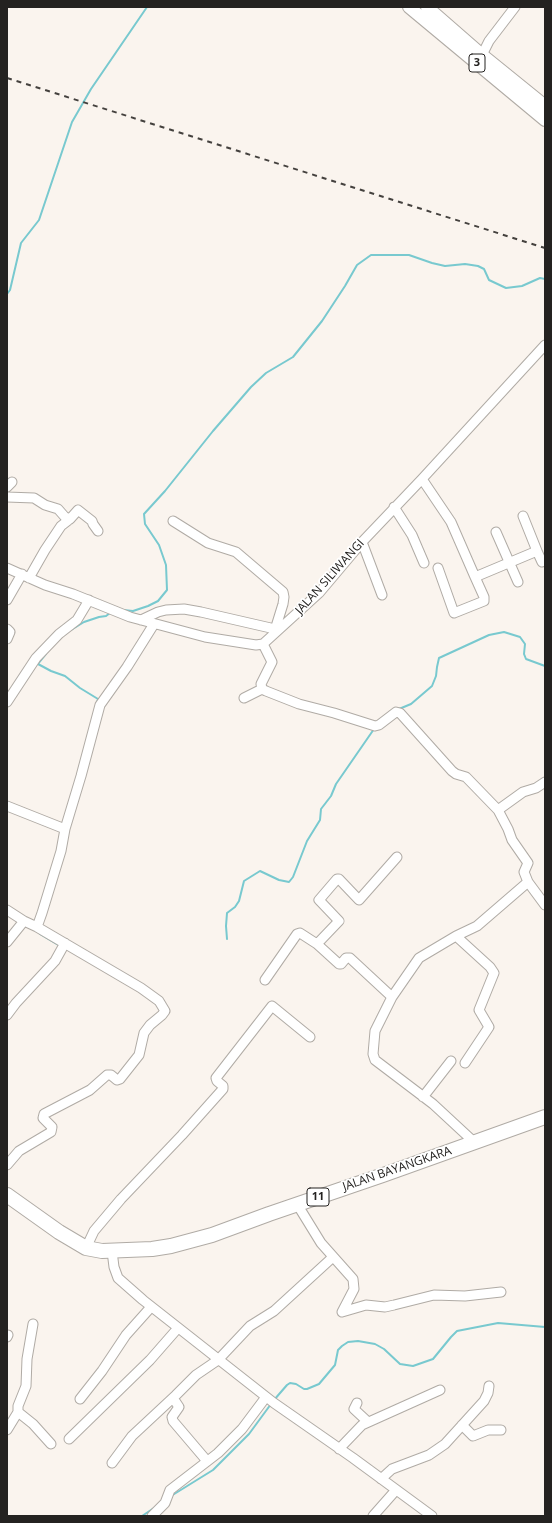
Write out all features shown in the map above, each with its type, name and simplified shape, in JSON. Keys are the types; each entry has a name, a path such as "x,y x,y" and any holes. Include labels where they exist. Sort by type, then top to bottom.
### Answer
{"highway":[{"name":"JALAN BAYANGKARA","path":"86,1248 112,1251 152,1248 184,1242 224,1231 545,1117"},
{"name":"11","path":"7,1194 59,1232 86,1248"}],"main road":[{"name":"3","path":"409,7 545,120"},
{"name":"3","path":"427,7 482,55 545,106"}],"street":[{"path":"482,55 489,41 515,7"},
{"name":"JALAN SILIWANGI","path":"263,644 275,631 304,608 394,507 422,480 545,346"},
{"path":"422,480 451,522 484,601 455,613 453,612 438,568"},
{"path":"7,497 34,498 45,505 58,509 65,517 70,519"},
{"path":"394,507 412,535 424,563"},
{"path":"7,600 45,550 61,526 78,510 92,521 98,531"},
{"path":"523,516 542,562"},
{"path":"141,620 158,612 184,609 275,631 283,604 283,592 236,552 208,543 173,521"},
{"path":"496,532 518,582"},
{"path":"362,542 382,595"},
{"path":"475,577 537,551"},
{"path":"7,568 112,610 154,624 205,637 250,644 263,644 272,664 261,684 262,689"},
{"path":"7,702 36,658 59,634 77,620 89,600"},
{"path":"37,926 59,858 65,829 100,705 154,624"},
{"path":"7,629 10,632 7,639"},
{"path":"244,698 262,689"},
{"path":"262,689 285,699 375,726 379,725 396,712 400,713 452,771 466,777 498,810 508,828 512,840 528,863 524,872 528,882 545,904"},
{"path":"498,810 522,792 536,788 545,782"},
{"path":"7,806 65,829"},
{"path":"317,944 339,921 319,900 337,879 339,879 359,900 397,858"},
{"path":"474,1142 433,1104 379,1063 374,1057 373,1039 375,1031 392,997 420,958 456,936 477,926 528,882"},
{"path":"7,910 31,925 37,926 141,988 159,1001 164,1011 162,1015 150,1025 144,1033 139,1055 120,1078 117,1080 111,1075 107,1075 90,1090 44,1114 44,1118 52,1127 51,1132 20,1151 7,1165"},
{"path":"7,942 24,921"},
{"path":"265,980 297,934 300,934 317,944 339,964 341,964 346,958 350,958 392,997"},
{"path":"456,936 490,967 494,973 478,1010 489,1027 465,1063"},
{"path":"7,1015 16,1002 55,961 65,943"},
{"path":"86,1248 94,1231 121,1199 182,1136 223,1089 223,1086 217,1081 216,1078 272,1006 310,1037"},
{"path":"423,1097 451,1062"},
{"path":"297,1204 320,1243 353,1279 355,1285 354,1289 342,1312 366,1305 389,1306 434,1295 465,1296 501,1292"},
{"path":"112,1251 114,1267 118,1278 150,1306 274,1403 432,1516"},
{"path":"112,1463 132,1436 196,1375 218,1360 250,1326 274,1311 333,1257"},
{"path":"80,1399 98,1376 126,1334 150,1306"},
{"path":"7,1430 18,1412 18,1406 26,1386 27,1359 33,1324"},
{"path":"69,1439 150,1360 178,1328"},
{"path":"381,1479 392,1469 420,1459 445,1444 484,1401 488,1393 489,1386"},
{"path":"339,1449 354,1432 368,1422 440,1390"},
{"path":"152,1516 165,1503 170,1490 218,1453 242,1428 266,1397"},
{"path":"173,1398 179,1407 172,1417 173,1421 207,1461"},
{"path":"357,1403 354,1409 368,1422"},
{"path":"18,1412 33,1424 51,1444"},
{"path":"462,1425 473,1436 488,1430 501,1430"},
{"path":"373,1516 396,1490"}],"waterway":[{"path":"7,294 10,290 21,243 39,220 72,122 91,89 147,7"},
{"path":"123,610 133,611 148,606 158,601 167,590 166,565 159,545 145,524 144,514 165,491 213,431 251,387 266,373 293,357 322,321 357,265 371,255 409,255 445,266 465,264 478,266 484,269 489,280 506,288 522,286 540,278 545,279"},
{"path":"71,630 84,622 106,616 110,613"},
{"path":"399,709 411,704 432,686 436,676 439,658 489,635 504,632 520,637 525,644 524,654 526,659 545,666"},
{"path":"46,654 38,664 65,676 80,688 98,699 97,703"},
{"path":"227,939 227,913 235,907 239,901 244,881 260,871 279,880 289,882 293,877 307,841 320,820 321,809 331,796 336,784 374,729"},
{"path":"40,934 60,946"},
{"path":"274,1400 290,1383 296,1384 304,1389 319,1384 335,1365 338,1350 348,1342 358,1341 375,1344 384,1349 400,1364 413,1366 433,1359 457,1331 498,1323 545,1327"},
{"path":"171,1496 213,1470 249,1434 271,1404"},
{"path":"142,1516 154,1508"}],"railway":[{"path":"7,78 545,248"}]}
